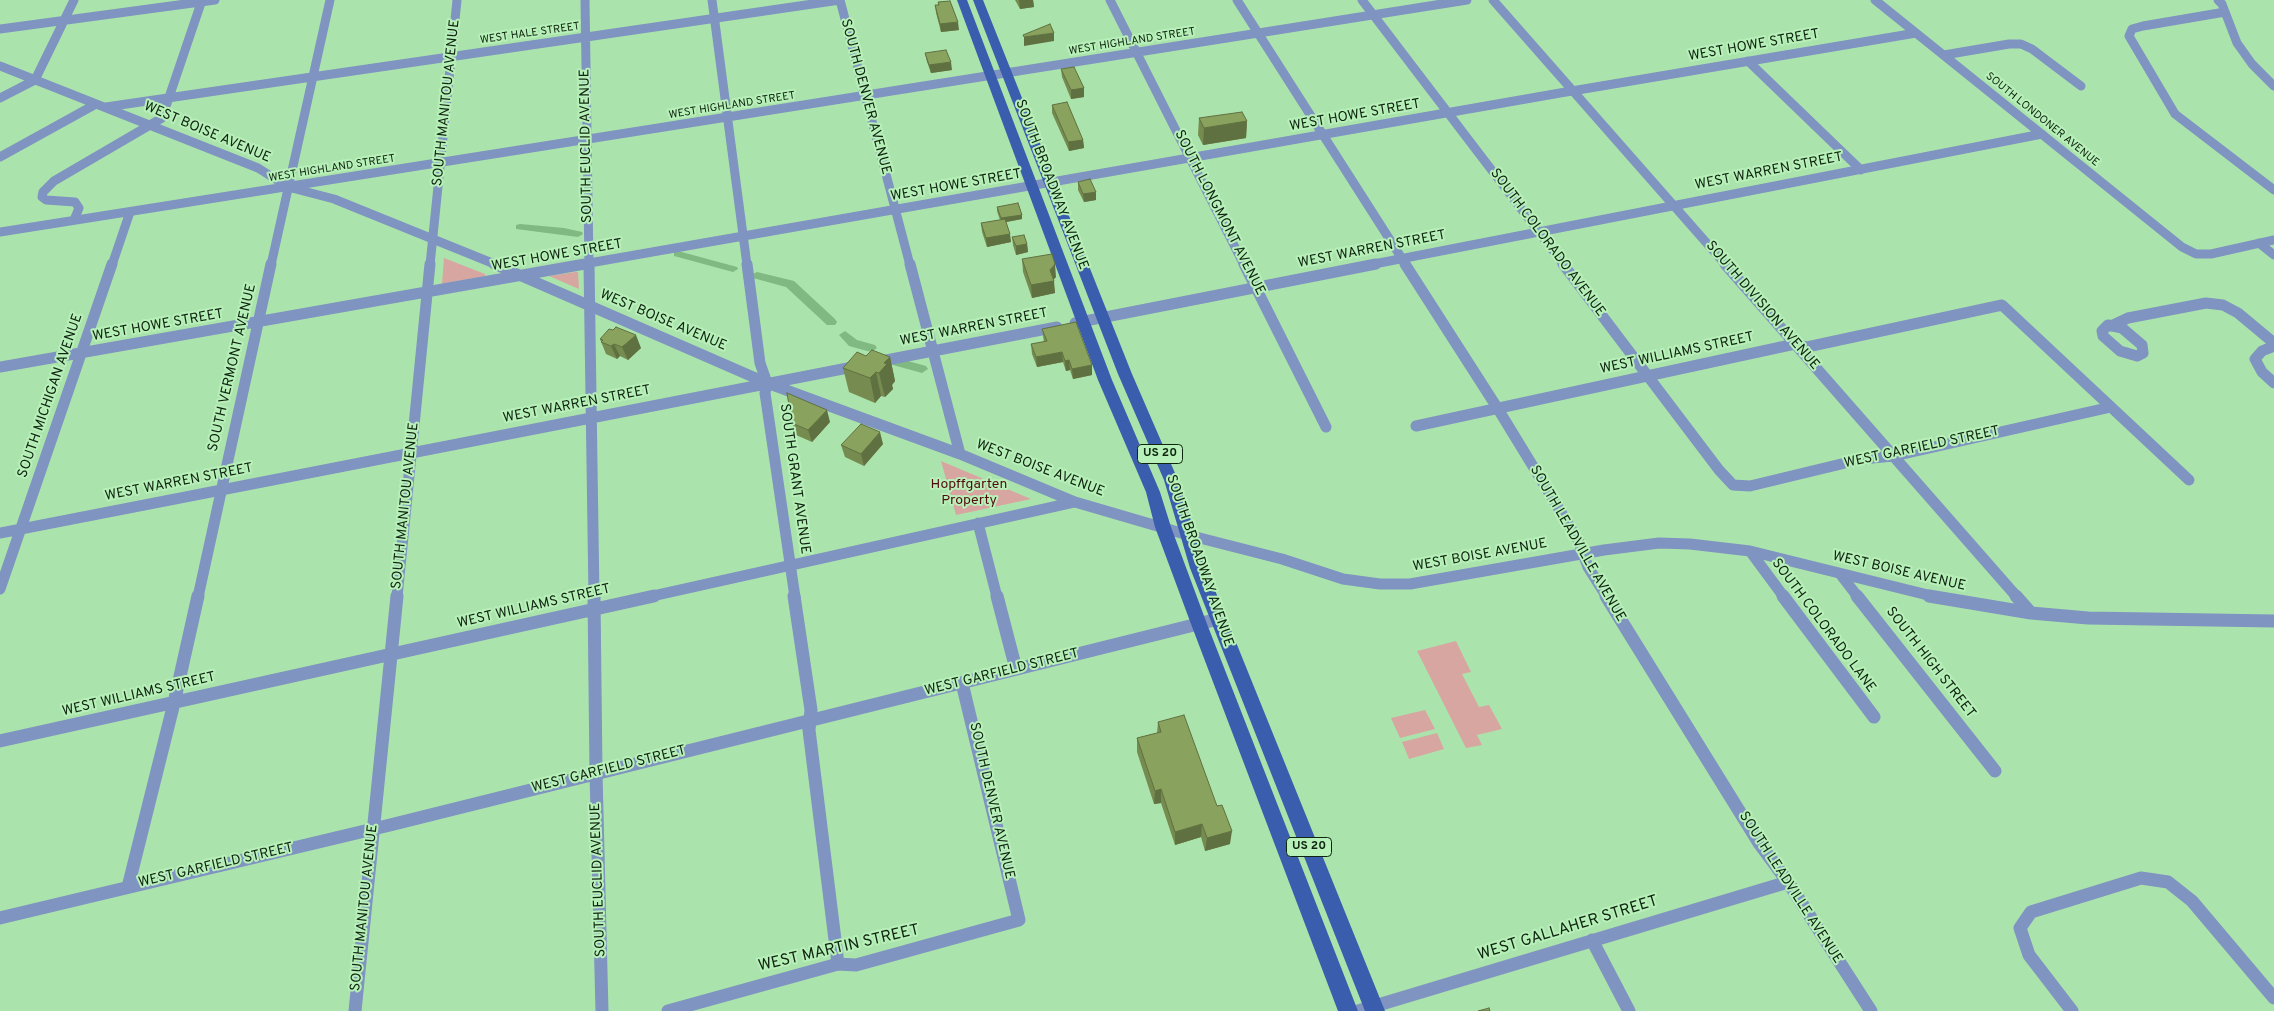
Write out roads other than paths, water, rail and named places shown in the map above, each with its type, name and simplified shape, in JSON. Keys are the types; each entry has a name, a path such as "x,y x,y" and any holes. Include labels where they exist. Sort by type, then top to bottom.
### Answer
{"main road":[{"name":"SOUTH BROADWAY AVENUE","path":"962,0 1083,322 1153,492 1163,527 1199,624 1348,1011"},
{"name":"SOUTH BROADWAY AVENUE","path":"978,0 1103,318 1171,480 1188,535 1218,619 1369,1009"}],"street":[{"path":"0,98 35,80 74,0"},
{"path":"0,29 215,0"},
{"name":"SOUTH VERMONT AVENUE","path":"128,887 174,703 330,0"},
{"name":"SOUTH MANITOU AVENUE","path":"355,1011 457,0"},
{"name":"SOUTH EUCLID AVENUE","path":"585,0 596,773 602,1011"},
{"name":"SOUTH GRANT AVENUE","path":"712,0 760,363 767,383 765,393 810,710 809,730 838,964"},
{"name":"WEST HALE STREET","path":"100,106 840,0"},
{"name":"SOUTH DENVER AVENUE","path":"840,0 960,454"},
{"name":"SOUTH LONGMONT AVENUE","path":"1110,0 1192,158 1326,427"},
{"name":"SOUTH LEADVILLE AVENUE","path":"1237,0 1260,39 1498,408 1578,540 1588,568 1754,834 1788,882 1871,1011"},
{"name":"SOUTH COLORADO AVENUE","path":"1362,0 1719,470 1733,485"},
{"name":"WEST HIGHLAND STREET","path":"0,232 1467,0"},
{"name":"SOUTH DIVISION AVENUE","path":"1493,0 2031,614"},
{"name":"SOUTH LONDONER AVENUE","path":"1875,0 2182,247 2196,254 2211,254 2259,243"},
{"path":"2218,0 2225,12 2237,43 2252,64 2274,86"},
{"path":"74,220 79,208 78,205 75,202 46,200 42,197 46,187 162,118 202,1"},
{"path":"2225,12 2143,26 2132,29 2129,36 2175,114 2274,190"},
{"name":"WEST HOWE STREET","path":"0,367 1573,91 1916,33"},
{"path":"1944,55 2009,44 2021,44 2032,49 2082,86"},
{"path":"1748,61 1861,170"},
{"name":"WEST BOISE AVENUE","path":"0,66 258,168 288,187 334,199 522,276 636,324 767,383 960,454 1075,502 1188,535 1274,557 1328,576 1361,583 1380,584 1441,580 1583,554 1659,543 1690,544 1750,552 1925,595 2031,614 2088,618 2274,621"},
{"path":"0,158 100,106"},
{"name":"WEST WARREN STREET","path":"0,533 2042,134"},
{"name":"SOUTH MICHIGAN AVENUE","path":"0,589 130,212"},
{"path":"2259,243 2274,240"},
{"path":"2259,243 2274,255"},
{"path":"2111,326 2128,318 2163,310 2206,303 2223,305 2238,313 2274,344 2262,351 2255,359 2262,372 2274,383"},
{"name":"WEST WILLIAMS STREET","path":"1416,426 1795,344 1807,347 2002,305 2111,407"},
{"path":"2111,407 2189,480"},
{"name":"WEST GARFIELD STREET","path":"1733,485 1750,486 1862,459 1894,456 2111,407"},
{"name":"WEST WILLIAMS STREET","path":"0,742 1075,502"},
{"path":"978,523 1016,669"},
{"name":"SOUTH COLORADO LANE","path":"1750,552 1874,717"},
{"name":"SOUTH HIGH STREET","path":"1841,575 1995,771"},
{"name":"WEST GARFIELD STREET","path":"0,918 374,829 1218,619"},
{"name":"SOUTH DENVER AVENUE","path":"962,683 1019,920"},
{"path":"2072,1011 2029,955 2020,928 2031,912 2140,878 2168,882 2192,900 2274,998"},
{"name":"WEST GALLAHER STREET","path":"1369,1009 1788,882"},
{"name":"WEST MARTIN STREET","path":"668,1011 838,964 856,965 1019,920"},
{"path":"1592,940 1629,1011"}],"waterway":[{"path":"520,227 578,234"},
{"path":"678,254 733,269"},
{"path":"757,276 790,284 831,322"},
{"path":"845,335 853,343 871,348"},
{"path":"897,362 922,369"}],"park label":[{"name":"Hopffgarten Property","path":"969,494"}]}
